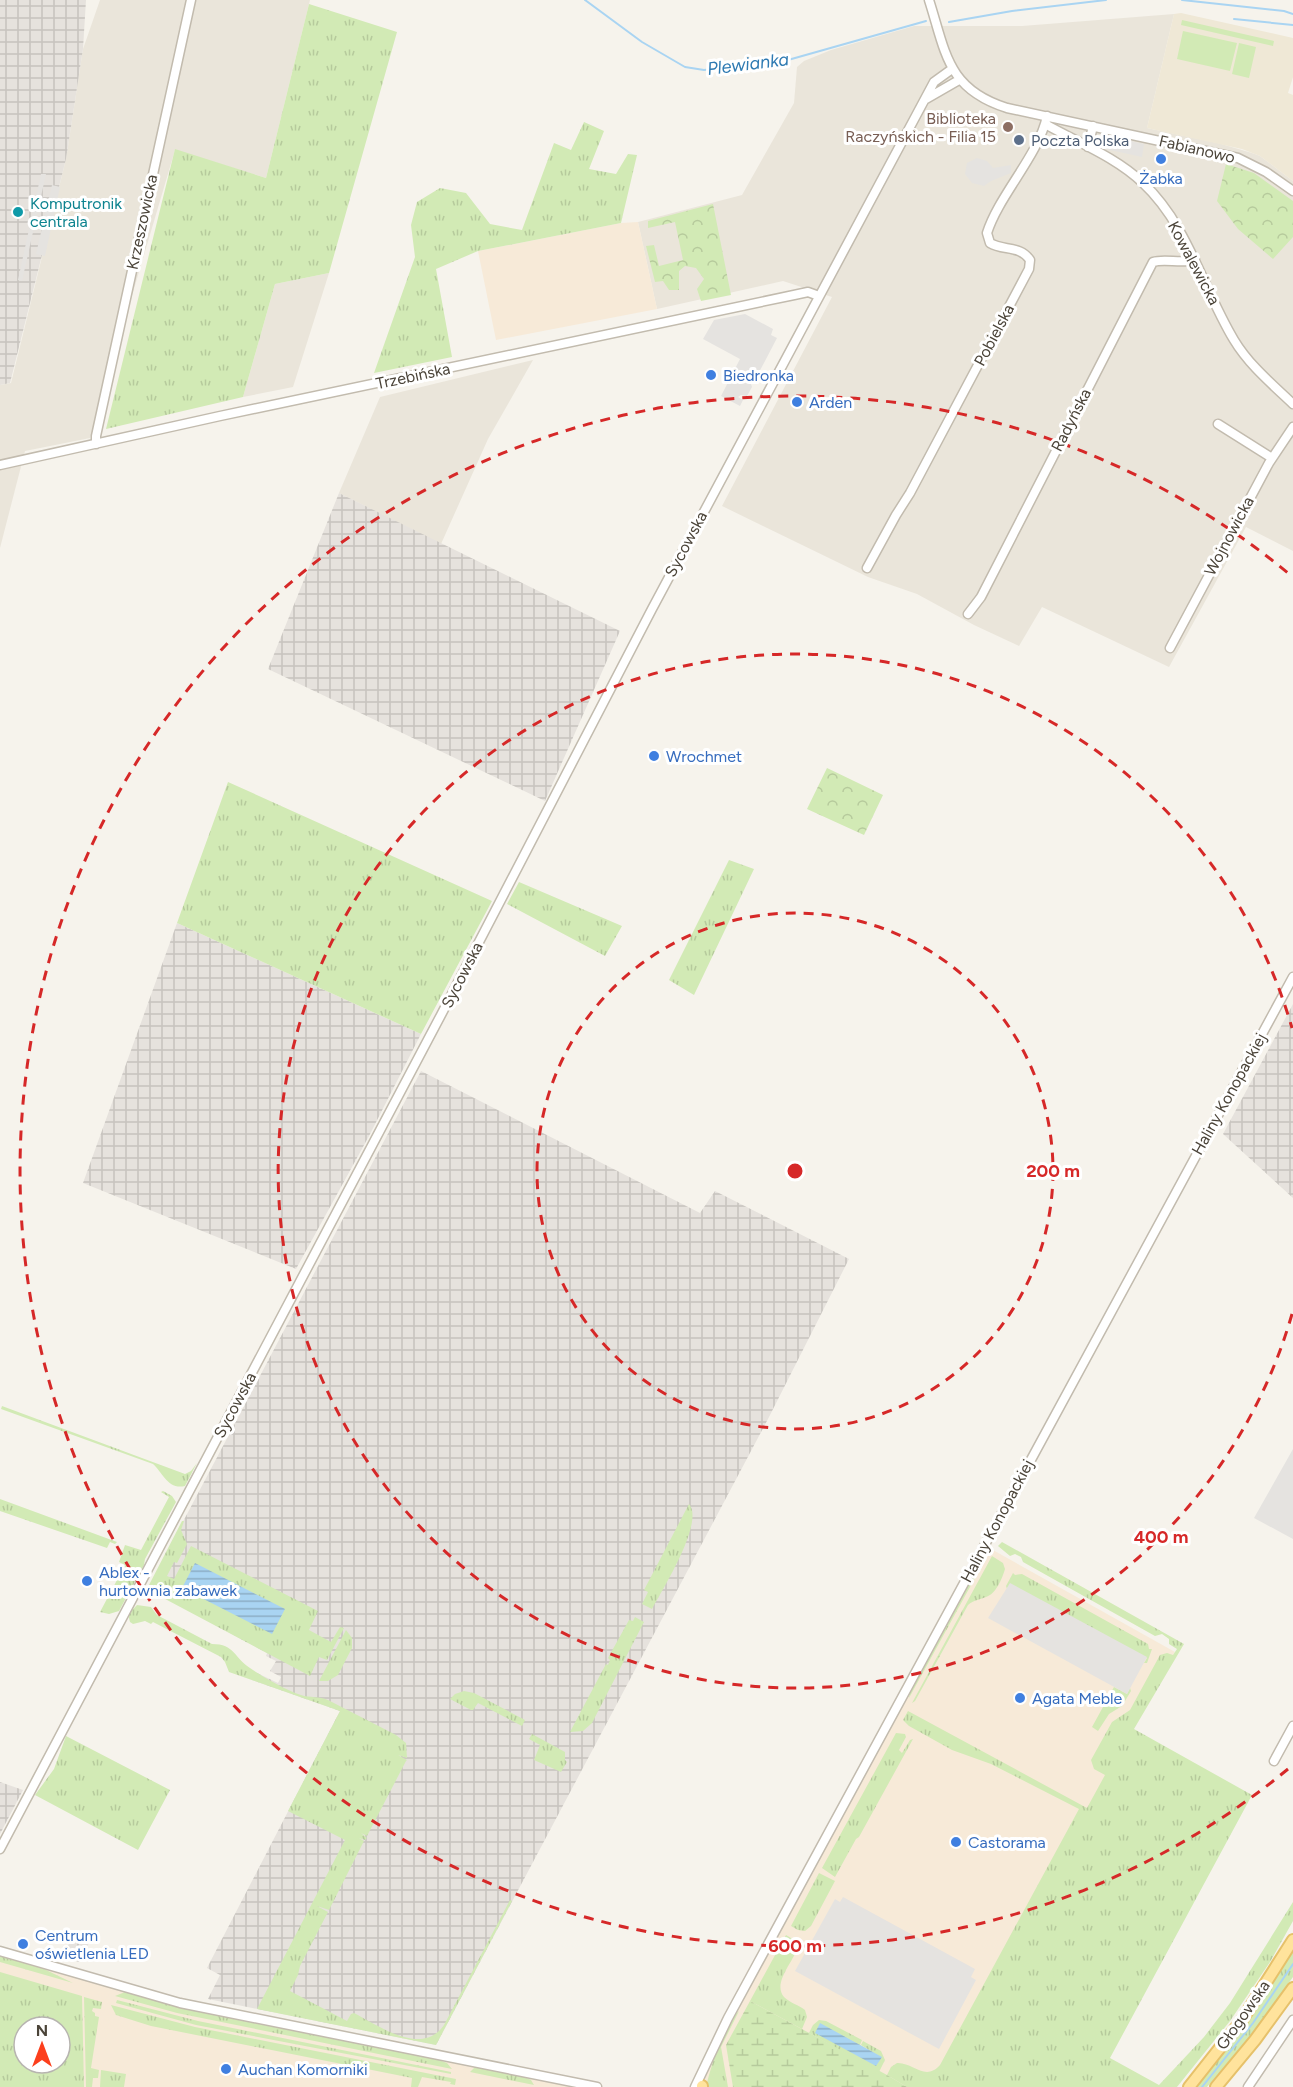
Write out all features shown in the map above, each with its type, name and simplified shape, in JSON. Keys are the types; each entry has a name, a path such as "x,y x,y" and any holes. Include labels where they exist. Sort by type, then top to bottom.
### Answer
{"main road":[{"name":"Głogowska","path":"1189,2087 1242,2020 1293,1940"},
{"name":"Głogowska","path":"1216,2087 1260,2034 1293,1988"}],"street":[{"name":"Krzeszowicka","path":"96,444 98,425 191,0"},
{"name":"Fabianowo","path":"929,0 952,69 959,80 987,101 1046,120 1093,126 1238,158 1266,172 1293,191"},
{"name":"Sycowska","path":"0,1849 446,1006 585,735 819,296 934,82 952,69"},
{"name":"Sycowska","path":"924,101 959,80"},
{"name":"Kowalewicka","path":"1046,120 1123,168 1148,188 1182,235 1236,343 1262,375 1293,404"},
{"name":"Pobielska","path":"867,567 910,493 1029,269 1030,260 1027,255 990,243 987,233 1046,120"},
{"path":"1088,147 1093,126"},
{"name":"Radyńska","path":"968,614 981,597 1153,262 1159,260 1186,263 1195,260"},
{"name":"Trzebińska","path":"3,465 808,292 819,296"},
{"path":"1218,424 1272,458"},
{"name":"Wojnowicka","path":"1170,648 1272,458 1293,427"},
{"name":"Haliny Konopackiej","path":"695,2087 738,1998 1293,977"},
{"path":"1274,1761 1293,1726"},
{"path":"0,1951 180,2003 597,2087"},
{"path":"1248,2087 1293,2020"},
{"name":"Haliny Konopackiej","path":"702,2087 705,2067"}],"shaded area":[{"path":"0,0 86,0 83,49 66,159 10,383 0,385"},
{"path":"100,0 310,0 266,178 175,150 90,438 25,451 0,548 0,385 11,383 66,159 83,49"},
{"path":"1181,13 1293,38 1293,77 1288,93 1293,95 1293,181 1260,156 1242,149 1147,128 1174,14"},
{"path":"1174,14 1147,128 1218,143 1252,153 1260,156 1293,181 1293,551 1246,527 1169,667 1042,607 1019,646 917,594 868,577 722,506 832,297 783,281 657,309 638,222 742,195 794,103 797,67 804,61 831,50 914,26 1022,26"},
{"path":"1104,135 1144,144 1142,157 1101,148"},
{"path":"977,158 987,161 993,168 1011,165 1011,173 984,186 972,183 965,174 967,163"},
{"path":"41,174 46,174 22,281 18,280"},
{"path":"52,185 60,187 45,256 36,254"},
{"path":"638,222 657,309 496,340 478,251 621,223"},
{"path":"329,273 293,387 243,397 275,284"},
{"path":"745,314 773,329 771,335 777,338 755,380 749,378 752,387 747,396 738,397 743,400 740,406 721,396 740,359 703,339 714,320"},
{"path":"533,360 488,439 441,544 339,493 380,397"},
{"path":"339,493 620,631 545,801 268,669"},
{"path":"177,923 421,1034 369,1136 296,1269 83,1183"},
{"path":"1293,1004 1293,1198 1223,1134"},
{"path":"421,1071 700,1213 715,1191 849,1259 768,1419 436,2045 208,1999 220,1975 207,1968 340,1711 252,1680 257,1673 278,1683 281,1677 270,1671 276,1661 266,1656 267,1653 169,1600 158,1569"},
{"path":"1293,1449 1293,1539 1254,1518"},
{"path":"984,1545 1175,1652 936,2087 695,2087"},
{"path":"1010,1583 1147,1657 1127,1694 988,1618"},
{"path":"0,1782 23,1790 0,1834"},
{"path":"843,1897 975,1969 971,1977 976,1980 939,2049 795,1971 835,1899 840,1902"},
{"path":"74,1935 89,1943 79,1962 62,1956"},
{"path":"0,1951 180,2003 597,2087 0,2087"}],"green space":[{"path":"309,4 397,32 329,273 275,284 243,397 106,429 175,149 266,178"},
{"path":"1182,20 1274,41 1273,46 1181,25"},
{"path":"1183,31 1237,43 1230,71 1177,59"},
{"path":"1239,43 1256,47 1249,78 1232,74"},
{"path":"584,122 604,131 589,169 616,174 628,154 637,155 621,223 478,251 436,269 452,357 374,373 415,257 411,225 417,202 440,188 466,193 490,224 522,230 554,143 571,150"},
{"path":"1226,164 1254,173 1293,201 1293,237 1273,259 1238,229 1217,201"},
{"path":"713,204 731,295 701,301 697,289 704,279 696,268 685,266 679,271 679,290 669,290 663,281 655,282 646,246 654,245 659,266 683,260 675,222 648,228 648,221"},
{"path":"827,768 883,795 864,835 807,809"},
{"path":"228,782 492,901 421,1034 177,923"},
{"path":"729,860 754,869 694,995 669,980"},
{"path":"519,882 622,926 605,956 507,904"},
{"path":"2,1406 185,1474 191,1471 197,1463 185,1486 174,1486 153,1464 1,1409"},
{"path":"161,1492 172,1496 176,1502 145,1559 144,1565 119,1611 109,1614 100,1612 125,1565 119,1562 125,1545 141,1550 169,1497"},
{"path":"0,1499 117,1542 115,1544 110,1542 107,1548 0,1511"},
{"path":"689,1504 692,1513 687,1540 652,1609 642,1604 648,1592 644,1590"},
{"path":"184,1521 181,1530 187,1544 167,1576 174,1579 191,1546 318,1611 309,1630 331,1642 340,1627 344,1628 327,1660 319,1657 310,1676 152,1592 149,1585"},
{"path":"1002,1542 1184,1644 1134,1729 1252,1795 1110,2058 1159,2085 1204,2037 1230,2003 1293,1902 1293,1921 1270,1962 1230,2021 1177,2087 907,2087 887,2075 891,2067 897,2063 903,2063 924,2072 935,2070 940,2065 1079,1809 991,1764 952,1750 909,1726 903,1720 908,1711 1087,1808 1105,1775 1094,1769 1091,1760 1112,1722 1130,1710 1160,1655 1167,1653 1173,1655 1177,1649 1169,1644 1169,1639 1162,1634 1155,1636 1023,1562 1021,1557 1015,1554 1010,1556 998,1546"},
{"path":"987,1556 909,1698 910,1692 982,1559"},
{"path":"992,1556 1003,1563 1005,1569 998,1586 990,1595 968,1605 912,1703"},
{"path":"1013,1573 1022,1574 1148,1644 1149,1649 1152,1649 1147,1663 1144,1663 1147,1658 1010,1584 1007,1589 1006,1586"},
{"path":"137,1605 151,1607 157,1615 212,1644 225,1646 250,1668 281,1686 301,1695 328,1700 396,1735 406,1743 407,1758 398,1755 407,1760 367,1836 361,1833 367,1838 365,1840 359,1838 364,1841 329,1910 317,1906 328,1912 300,1966 290,1991 347,2021 354,2013 400,2036 412,2039 435,2034 444,2025 510,1900 512,1901 436,2045 257,2009 345,1840 288,1811 340,1711 229,1672 221,1657 153,1622 133,1624 128,1614"},
{"path":"635,1617 644,1622 592,1723 583,1731 570,1732 606,1664 608,1665 610,1660 608,1658 629,1620 633,1621"},
{"path":"346,1630 352,1638 352,1648 338,1675 328,1681 319,1681"},
{"path":"1114,1687 1127,1694 1130,1688 1131,1691 1122,1706 1109,1714 1098,1731 1092,1727"},
{"path":"464,1691 474,1693 525,1720 522,1726 478,1703 471,1710 450,1699 455,1694"},
{"path":"896,1733 905,1734 906,1737 899,1750 902,1753 913,1739 835,1877 822,1868"},
{"path":"532,1734 565,1752 567,1762 561,1772 534,1760 540,1745 529,1739"},
{"path":"66,1736 170,1790 138,1850 35,1795 54,1769"},
{"path":"819,1873 835,1881 811,1926 805,1931 798,1930 791,1926"},
{"path":"786,1935 796,1941 798,1947 782,1979 781,1991 786,1999 805,2010 807,2017 802,2029 750,2001"},
{"path":"1293,1952 1293,1977 1247,2040 1207,2087 1197,2087 1246,2025"},
{"path":"0,1956 44,1969 73,1983 0,1962"},
{"path":"0,1972 82,1996 84,2087 0,2087"},
{"path":"125,1992 199,2012 439,2060 447,2063 452,2069 177,2013 115,1996"},
{"path":"84,1997 102,2002 101,2009 93,2008 92,2011 95,2016 99,2017 91,2068 99,2070 98,2078 93,2078 92,2087 86,2087"},
{"path":"117,2000 198,2021 451,2072 451,2074 196,2025 116,2003"},
{"path":"750,2001 907,2087 733,2087 726,2045"},
{"path":"111,2005 195,2027 456,2079 455,2085 450,2084 451,2082 422,2077 418,2087 411,2087 412,2078 151,2026 116,2015"},
{"path":"739,2011 721,2047 728,2087 706,2087 714,2057 723,2036 733,2017"},
{"path":"819,2020 826,2021 862,2040 860,2045 821,2023 881,2057 861,2045 863,2041 881,2051 885,2060 879,2072 809,2033"},
{"path":"475,2067 525,2077 534,2085 470,2072"},
{"path":"101,2070 126,2074 124,2087 100,2087"}],"water":[{"path":"195,1563 285,1609 272,1634 182,1588"},
{"path":"820,2023 882,2057 876,2066 815,2033"}],"waterway":[{"name":"Plewianka","path":"585,0 642,42 685,67 704,70 788,60 926,21"},
{"name":"Plewianka","path":"949,22 1012,11 1106,0"},
{"name":"Plewianka","path":"1182,0 1284,11 1293,14"},
{"path":"1234,19 1293,25"},
{"path":"1202,2087 1253,2023 1293,1964"}],"place":[{"name":"Biblioteka Raczyńskich - Filia 15","path":"1008,127"},
{"name":"Poczta Polska","path":"1019,140"},
{"name":"Żabka","path":"1161,159"},
{"name":"Komputronik centrala","path":"18,212"},
{"name":"Biedronka","path":"711,375"},
{"name":"Arden","path":"797,402"},
{"name":"Wrochmet","path":"654,756"},
{"name":"Ablex - hurtownia zabawek","path":"87,1581"},
{"name":"Agata Meble","path":"1020,1698"},
{"name":"Castorama","path":"956,1842"},
{"name":"Centrum oświetlenia LED","path":"23,1944"},
{"name":"Auchan Komorniki","path":"226,2069"}]}
